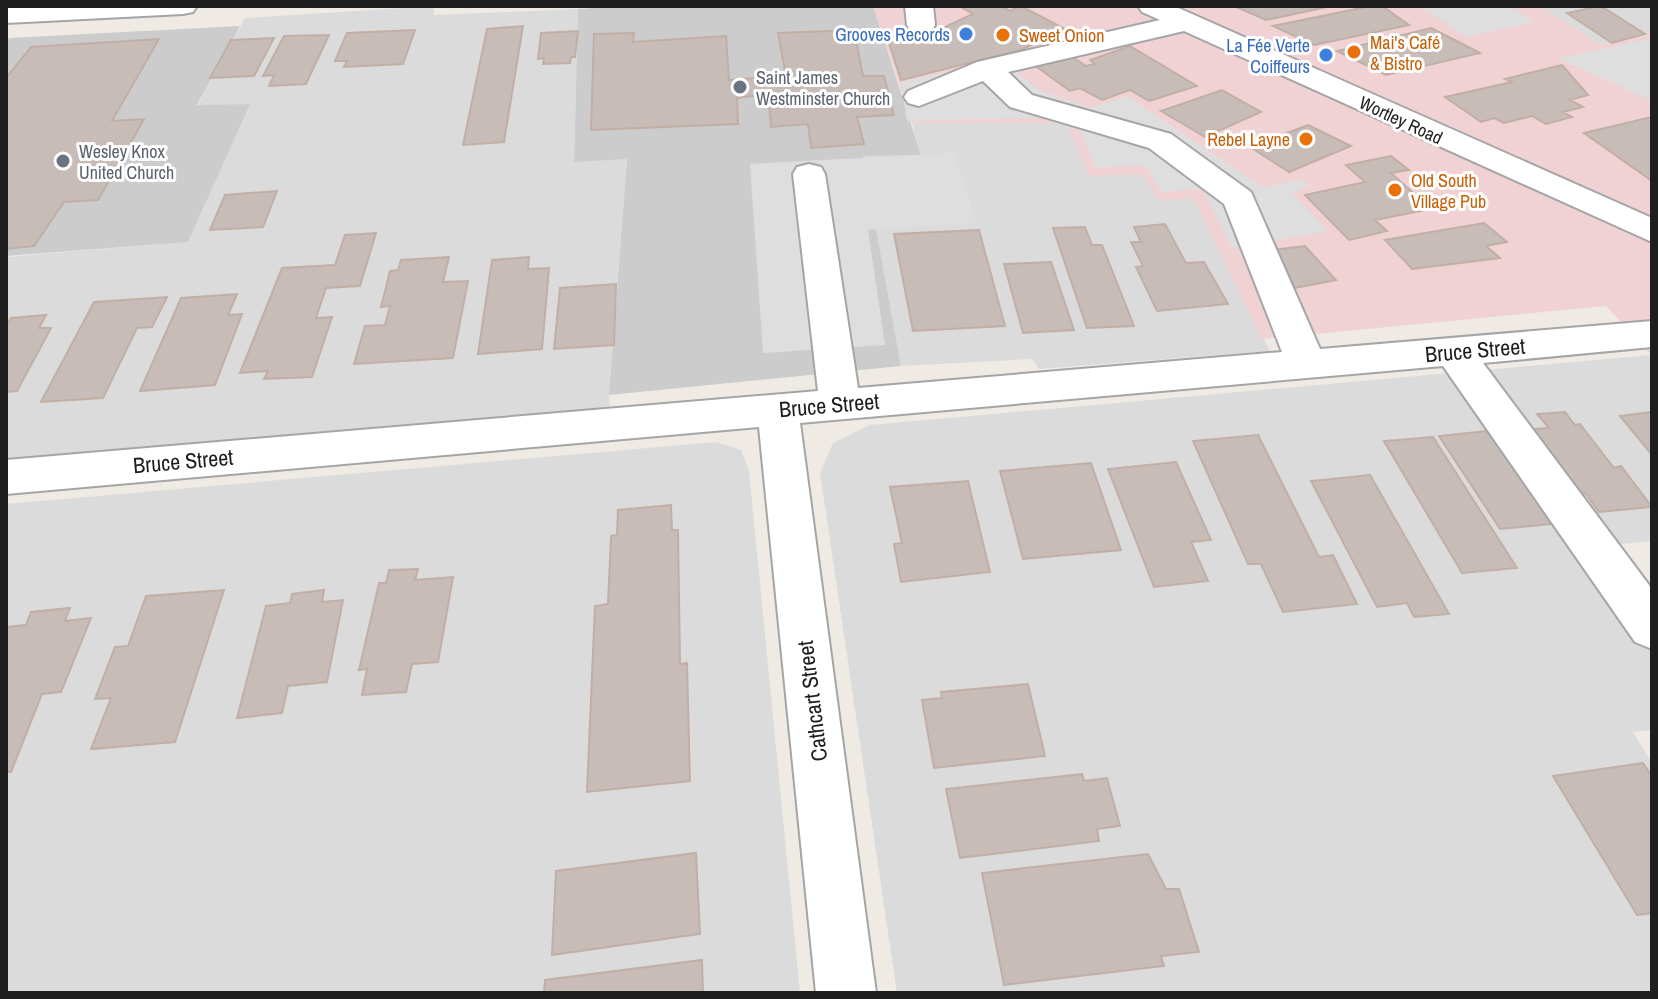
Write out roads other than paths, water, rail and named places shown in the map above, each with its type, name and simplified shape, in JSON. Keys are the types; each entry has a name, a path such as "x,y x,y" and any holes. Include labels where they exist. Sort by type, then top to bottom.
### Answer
{"street":[{"path":"6,15 183,6"},
{"name":"Wortley Road","path":"1152,6 1652,231"},
{"path":"919,97 987,68 1187,22"},
{"path":"987,68 1021,101 1160,141 1239,199 1307,365"},
{"path":"809,174 840,404"},
{"name":"Bruce Street","path":"6,477 1652,334"},
{"path":"1454,352 1652,627"},
{"name":"Cathcart Street","path":"778,409 846,993"}],"place":[{"name":"Grooves Records","path":"966,34"},
{"name":"Sweet Onion","path":"1003,35"},
{"name":"Mai's Café & Bistro","path":"1354,52"},
{"name":"La Fée Verte Coiffeurs","path":"1326,55"},
{"name":"Saint James Westminster Church","path":"740,87"},
{"name":"Rebel Layne","path":"1306,139"},
{"name":"Wesley Knox United Church","path":"63,161"},
{"name":"Old South Village Pub","path":"1395,190"}]}
